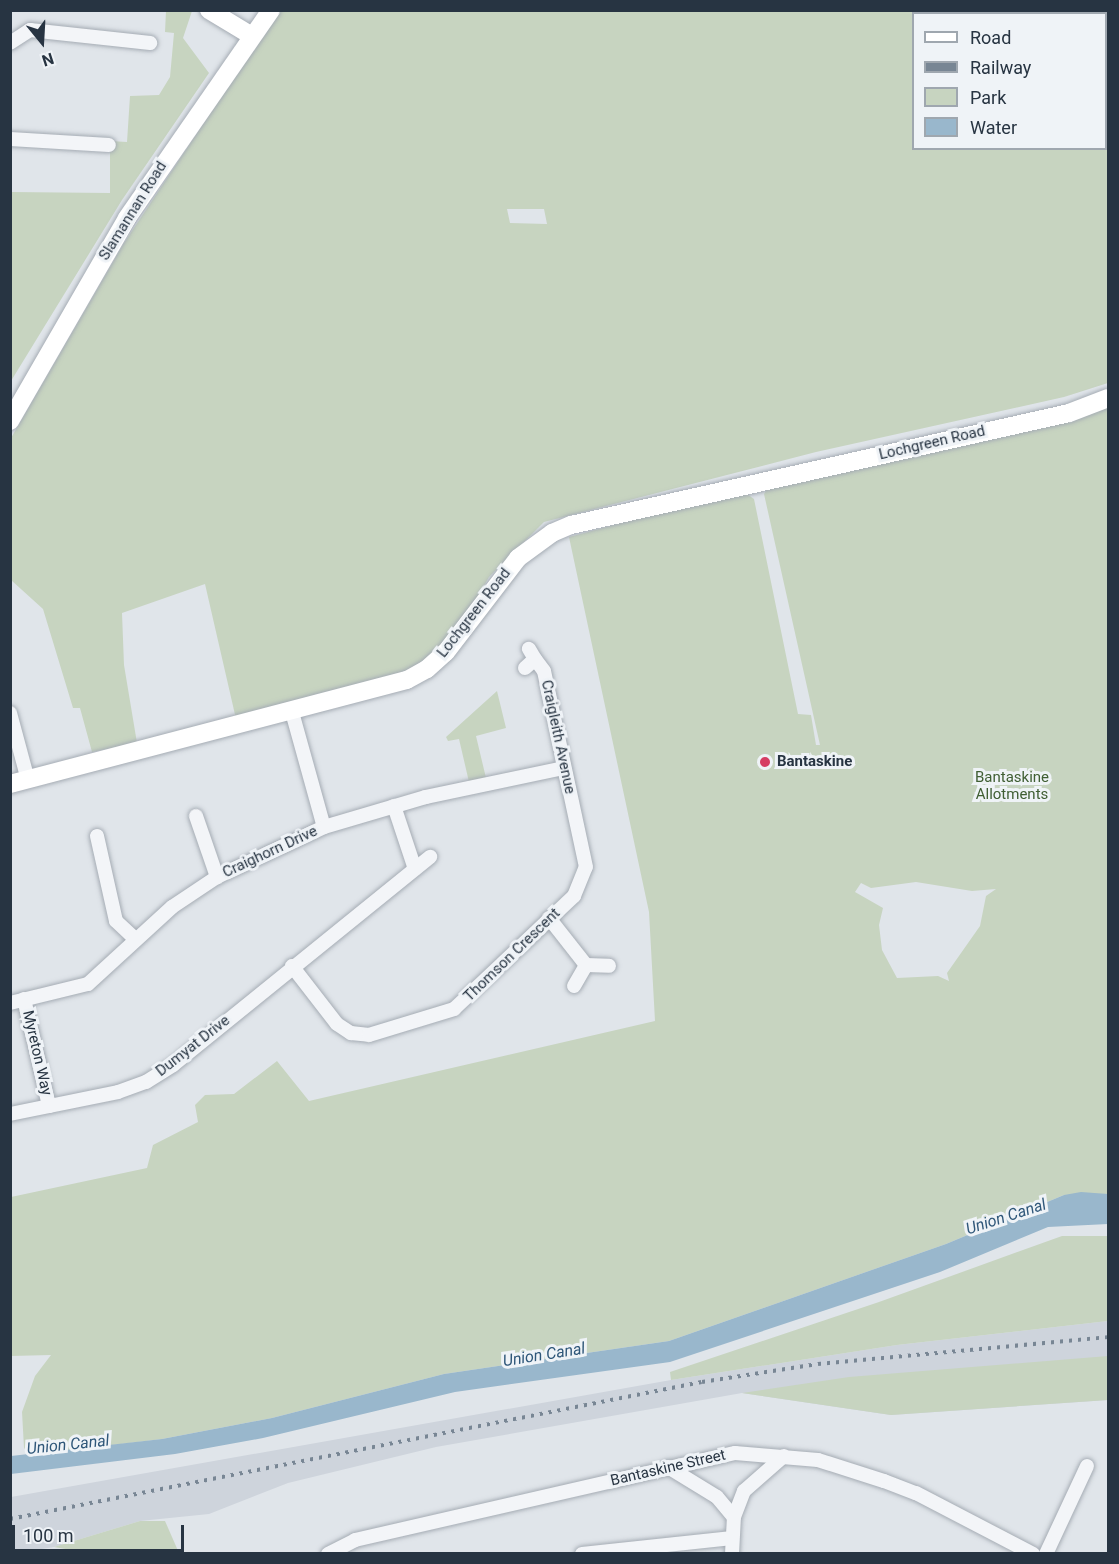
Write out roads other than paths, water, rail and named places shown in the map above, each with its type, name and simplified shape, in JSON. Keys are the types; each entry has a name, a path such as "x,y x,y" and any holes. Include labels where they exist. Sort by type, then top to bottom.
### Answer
{"street":[{"path":"209,10 252,36"},
{"name":"Slamannan Road","path":"10,421 127,218 271,10"},
{"path":"10,43 30,30 150,44"},
{"path":"10,139 110,145"},
{"name":"Lochgreen Road","path":"19,782 408,680 427,669 446,652 518,558 552,533 571,525 1069,413 1108,398"},
{"name":"Craigleith Avenue","path":"529,659 544,671 576,818"},
{"path":"292,711 324,827"},
{"path":"10,712 19,782"},
{"name":"Craighorn Drive","path":"17,1001 88,984 103,973 134,938 217,877 324,827 394,806 564,768"},
{"path":"394,806 415,869"},
{"path":"196,816 217,877"},
{"name":"Thomson Crescent","path":"292,966 338,1024 351,1033 369,1035 454,1009 574,896 582,882 586,867 576,818"},
{"path":"96,836 116,921 134,938"},
{"name":"Dumyat Drive","path":"10,1114 146,1082 173,1065 292,966 430,857"},
{"path":"549,918 586,964 609,966"},
{"path":"574,986 586,964"},
{"name":"Myreton Way","path":"17,1001 49,1106"},
{"name":"Bantaskine Street","path":"328,1554 355,1540 735,1453 818,1460 905,1489 1033,1554"},
{"path":"732,1554 734,1517 744,1491 784,1456"},
{"path":"1046,1554 1087,1466"},
{"path":"668,1467 717,1497 734,1517"},
{"path":"582,1554 732,1538"}],"water":[{"path":"1081,1192 1108,1194 1108,1224 1048,1227 940,1272 670,1362 455,1392 263,1438 175,1454 11,1474 11,1456 162,1439 272,1418 444,1374 669,1341 946,1244 1064,1195"}],"railway":[{"path":"10,1519 702,1382 818,1364 1108,1337"}],"place":[{"name":"Bantaskine","path":"765,762"}],"park label":[{"name":"Bantaskine Allotments","path":"1012,786"}],"water label":[{"name":"Union Canal","path":"1006,1217"},
{"name":"Union Canal","path":"544,1355"},
{"name":"Union Canal","path":"68,1445"}]}
